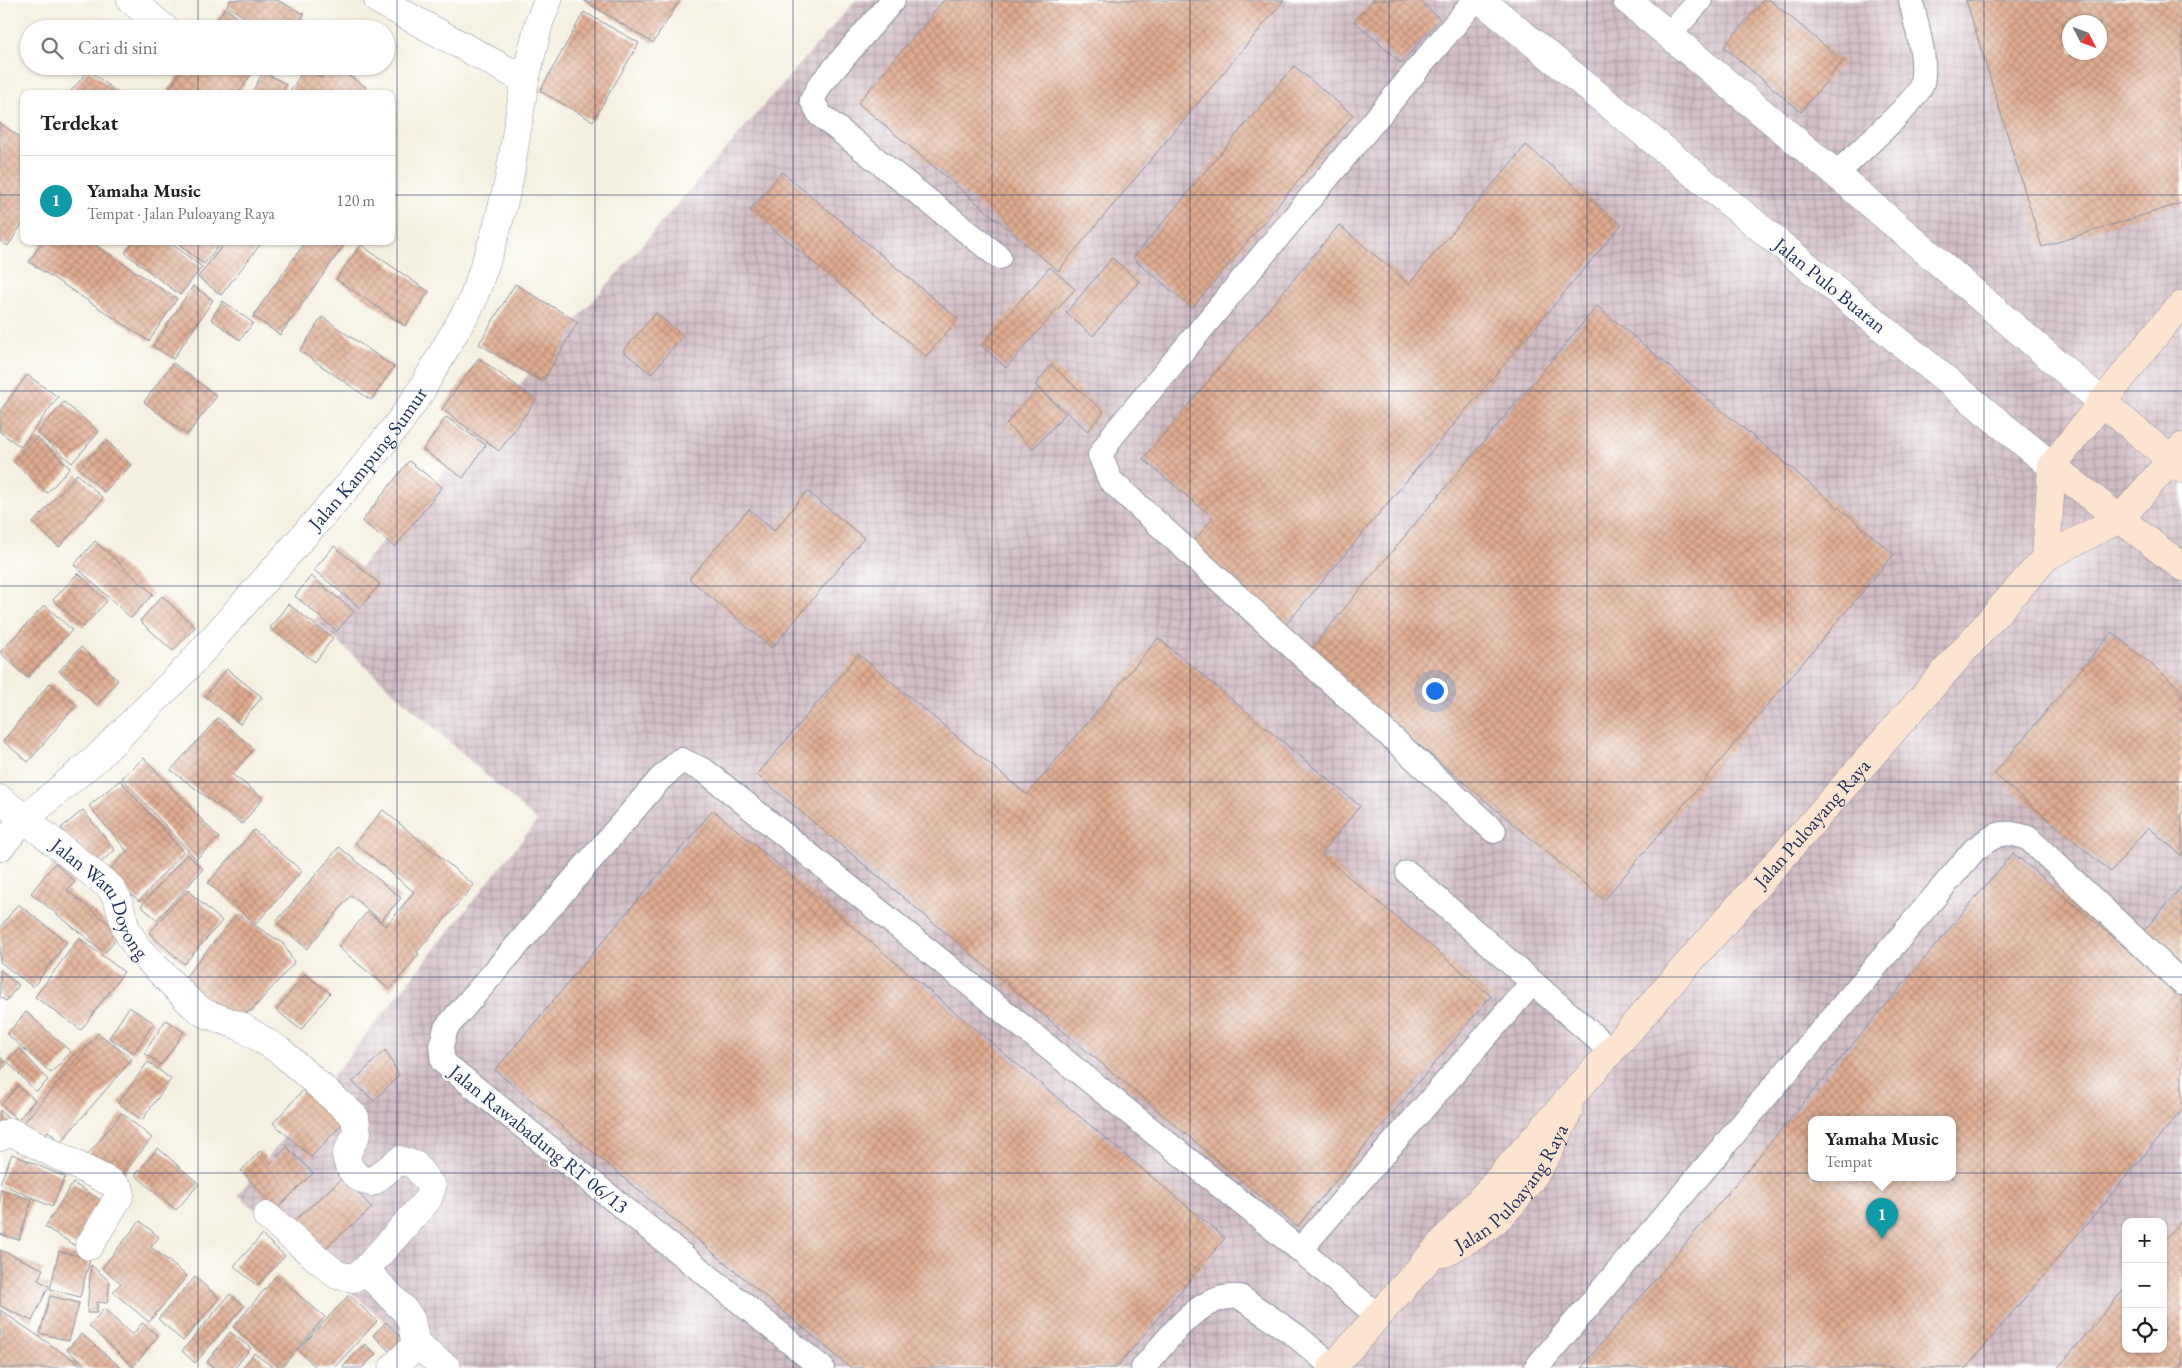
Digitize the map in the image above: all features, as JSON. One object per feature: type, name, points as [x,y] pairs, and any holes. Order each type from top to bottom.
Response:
[{"type":"street","points":[[132,0],[155,20]]},
{"type":"street","points":[[378,0],[525,80]]},
{"type":"street","name":"Jalan Kampung Sumur","points":[[0,847],[23,820],[97,758],[187,668],[354,479],[398,424],[472,302],[496,232],[509,180],[525,80],[539,24],[548,0]]},
{"type":"street","name":"Jalan Pulo Buaran","points":[[1481,0],[2052,466],[2182,567]]},
{"type":"street","points":[[1627,0],[1836,174],[2102,402],[2178,459]]},
{"type":"street","points":[[2046,557],[2052,466],[2182,305]]},
{"type":"street","name":"Jalan Puloayang Raya","points":[[1333,1368],[2046,557],[2121,518],[2178,459]]},
{"type":"street","name":"Jalan Waru Doyong","points":[[0,799],[23,820],[111,888],[118,900],[126,929],[138,949],[192,1004],[204,1013],[240,1026],[279,1050],[355,1118],[357,1133],[346,1155],[349,1167],[362,1181],[372,1182],[400,1160],[415,1165],[432,1188],[428,1199],[365,1270]]},
{"type":"street","points":[[0,1137],[11,1132],[112,1183],[120,1190],[120,1195],[89,1246]]},
{"type":"street","points":[[267,1216],[337,1275],[352,1278],[365,1270],[406,1312],[411,1320],[416,1345],[447,1368]]},
{"type":"street","points":[[393,1368],[416,1345]]},
{"type":"lane","points":[[893,0],[820,85],[812,100],[820,114],[999,257]]},
{"type":"lane","points":[[1475,0],[1119,428],[1100,455],[1110,480],[1494,831]]},
{"type":"lane","points":[[1669,35],[1700,0]]},
{"type":"lane","points":[[1836,174],[1909,104],[1922,85],[1924,65],[1911,0]]},
{"type":"lane","name":"Jalan Rawabadung RT 06/13","points":[[822,1368],[444,1062],[441,1046],[446,1028],[660,779],[681,760],[705,771],[1300,1250]]},
{"type":"lane","points":[[1536,1368],[1975,849],[1995,835],[2011,832],[2028,838],[2182,982]]},
{"type":"lane","points":[[1408,873],[1611,1051]]},
{"type":"lane","points":[[1378,1316],[1300,1250],[1532,982]]},
{"type":"lane","points":[[1143,1368],[1200,1306],[1229,1296],[1240,1297],[1295,1335],[1333,1368]]},
{"type":"shaded area","points":[[856,0],[2182,0],[2182,1368],[439,1368],[238,1195],[537,821],[314,620]]},
{"type":"building","points":[[230,0],[277,0],[304,14],[301,20],[249,20],[227,6]]},
{"type":"building","points":[[583,0],[680,0],[653,43]]},
{"type":"building","points":[[944,0],[1284,0],[1058,271],[858,103]]},
{"type":"building","points":[[1373,0],[1419,0],[1440,19],[1401,63],[1354,21]]},
{"type":"building","points":[[1763,0],[1770,0],[1843,61],[1801,112],[1724,47]]},
{"type":"building","points":[[1966,0],[2182,0],[2182,203],[2042,247]]},
{"type":"building","points":[[225,8],[242,20],[216,20]]},
{"type":"building","points":[[584,12],[639,43],[593,121],[540,91]]},
{"type":"building","points":[[1294,66],[1353,115],[1192,308],[1133,258]]},
{"type":"building","points":[[85,75],[95,75],[114,90],[72,90]]},
{"type":"building","points":[[178,75],[251,75],[241,90],[168,90]]},
{"type":"building","points":[[261,75],[269,75],[286,84],[283,90],[253,90]]},
{"type":"building","points":[[300,75],[317,75],[322,78],[324,75],[348,75],[366,87],[364,90],[291,90]]},
{"type":"building","points":[[0,123],[20,137],[20,227],[8,246],[0,241]]},
{"type":"building","points":[[1526,145],[1621,225],[1284,627],[1188,548],[1213,518],[1143,459],[1339,225],[1409,284]]},
{"type":"building","points":[[782,172],[958,319],[926,356],[750,210]]},
{"type":"building","points":[[40,245],[95,245],[177,299],[149,341],[29,262]]},
{"type":"building","points":[[132,245],[173,245],[202,267],[180,295],[125,253]]},
{"type":"building","points":[[180,245],[219,245],[204,264]]},
{"type":"building","points":[[223,245],[260,245],[221,295],[198,277]]},
{"type":"building","points":[[303,245],[344,245],[280,335],[253,316]]},
{"type":"building","points":[[361,245],[429,292],[405,326],[336,279]]},
{"type":"building","points":[[1112,258],[1139,281],[1093,336],[1066,313]]},
{"type":"building","points":[[1050,267],[1075,289],[1006,368],[981,345]]},
{"type":"building","points":[[515,284],[578,322],[542,382],[479,344]]},
{"type":"building","points":[[193,286],[213,300],[173,359],[153,346]]},
{"type":"building","points":[[223,301],[253,323],[240,340],[211,319]]},
{"type":"building","points":[[1597,306],[1894,554],[1604,900],[1308,652]]},
{"type":"building","points":[[656,313],[683,336],[651,374],[623,351]]},
{"type":"building","points":[[322,317],[394,367],[371,400],[300,351]]},
{"type":"building","points":[[479,358],[536,400],[499,451],[442,409]]},
{"type":"building","points":[[173,363],[217,396],[187,435],[144,402]]},
{"type":"building","points":[[1051,365],[1104,412],[1088,431],[1035,385]]},
{"type":"building","points":[[27,375],[58,397],[21,447],[0,432],[0,411]]},
{"type":"building","points":[[1038,388],[1065,414],[1033,449],[1006,424]]},
{"type":"building","points":[[64,402],[99,432],[72,463],[37,433]]},
{"type":"building","points":[[446,417],[486,445],[463,478],[423,450]]},
{"type":"building","points":[[37,437],[70,468],[47,493],[14,462]]},
{"type":"building","points":[[106,440],[131,465],[104,492],[79,468]]},
{"type":"building","points":[[409,461],[442,487],[395,547],[362,521]]},
{"type":"building","points":[[77,474],[103,498],[59,547],[33,523]]},
{"type":"building","points":[[807,491],[864,538],[772,648],[689,579],[749,509],[774,531]]},
{"type":"building","points":[[95,541],[153,594],[131,618],[74,565]]},
{"type":"building","points":[[334,546],[380,584],[360,608],[314,570]]},
{"type":"building","points":[[78,573],[107,601],[83,627],[53,600]]},
{"type":"building","points":[[311,576],[354,611],[337,631],[295,596]]},
{"type":"building","points":[[162,596],[195,627],[173,651],[140,621]]},
{"type":"building","points":[[288,604],[333,638],[315,662],[270,628]]},
{"type":"building","points":[[45,605],[72,630],[27,678],[0,652]]},
{"type":"building","points":[[2112,632],[2182,690],[2182,856],[2148,827],[2111,872],[1994,774]]},
{"type":"building","points":[[1158,638],[1360,806],[1321,854],[1491,996],[1297,1227],[757,775],[858,654],[1027,795]]},
{"type":"building","points":[[81,647],[118,680],[97,705],[59,671]]},
{"type":"building","points":[[227,669],[262,697],[240,724],[205,696]]},
{"type":"building","points":[[50,683],[76,705],[28,762],[3,741]]},
{"type":"building","points":[[218,718],[254,749],[232,774],[263,798],[242,824],[171,770]]},
{"type":"building","points":[[144,758],[219,838],[196,859],[122,778]]},
{"type":"building","points":[[120,780],[183,852],[139,901],[107,873],[127,851],[89,806]]},
{"type":"building","points":[[83,810],[115,850],[94,868],[61,828]]},
{"type":"building","points":[[383,810],[474,885],[417,952],[419,954],[390,990],[338,947],[367,912],[386,926],[414,892],[355,843]]},
{"type":"building","points":[[713,810],[1225,1238],[1116,1368],[851,1368],[495,1070]]},
{"type":"building","points":[[254,830],[302,871],[256,924],[208,883]]},
{"type":"building","points":[[339,847],[401,898],[381,921],[351,895],[307,949],[276,922]]},
{"type":"building","points":[[2013,853],[2182,995],[2182,1110],[1966,1368],[1581,1368]]},
{"type":"building","points":[[187,854],[203,869],[157,920],[141,906]]},
{"type":"building","points":[[55,863],[75,882],[67,890],[120,933],[105,953],[31,893]]},
{"type":"building","points":[[2182,886],[2182,969],[2141,934]]},
{"type":"building","points":[[187,890],[222,921],[184,964],[149,933]]},
{"type":"building","points":[[18,904],[67,942],[33,987],[0,962],[0,928]]},
{"type":"building","points":[[237,914],[284,944],[294,963],[252,1010],[242,1015],[226,1016],[181,982]]},
{"type":"building","points":[[79,938],[124,972],[81,1030],[35,997]]},
{"type":"building","points":[[0,970],[19,985],[6,1001],[0,997]]},
{"type":"building","points":[[305,974],[330,993],[301,1030],[276,1010]]},
{"type":"building","points":[[129,1007],[154,1023],[134,1053],[109,1038]]},
{"type":"building","points":[[26,1012],[71,1052],[51,1073],[7,1034]]},
{"type":"building","points":[[166,1020],[184,1032],[161,1065],[144,1053]]},
{"type":"building","points":[[98,1033],[132,1059],[61,1142],[48,1131],[38,1143],[19,1129]]},
{"type":"building","points":[[20,1049],[48,1080],[36,1092],[7,1061]]},
{"type":"building","points":[[385,1050],[399,1075],[374,1101],[353,1082]]},
{"type":"building","points":[[0,1057],[7,1064],[0,1071]]},
{"type":"building","points":[[148,1062],[171,1079],[142,1120],[118,1103]]},
{"type":"building","points":[[308,1085],[346,1120],[311,1157],[273,1123]]},
{"type":"building","points":[[18,1086],[35,1100],[18,1120],[1,1105]]},
{"type":"building","points":[[0,1110],[12,1123],[0,1134]]},
{"type":"building","points":[[122,1113],[152,1138],[116,1183],[85,1158]]},
{"type":"building","points":[[287,1147],[313,1173],[277,1209],[241,1171],[260,1151],[271,1163]]},
{"type":"building","points":[[158,1148],[199,1184],[176,1210],[135,1175]]},
{"type":"building","points":[[12,1154],[65,1177],[52,1207],[0,1183]]},
{"type":"building","points":[[344,1177],[372,1208],[321,1252],[294,1221]]},
{"type":"building","points":[[73,1183],[111,1207],[84,1251],[45,1227]]},
{"type":"building","points":[[0,1189],[32,1200],[19,1240],[0,1234]]},
{"type":"building","points":[[2182,1220],[2182,1368],[2058,1368],[2122,1292],[2122,1353],[2167,1353],[2167,1237]]},
{"type":"building","points":[[140,1221],[159,1237],[151,1247],[187,1276],[149,1322],[113,1292],[121,1283],[102,1268]]},
{"type":"building","points":[[262,1235],[285,1256],[257,1286],[234,1266]]},
{"type":"building","points":[[0,1250],[43,1269],[38,1280],[49,1286],[32,1321],[0,1306]]},
{"type":"building","points":[[59,1251],[90,1259],[80,1297],[50,1289]]},
{"type":"building","points":[[91,1265],[110,1282],[107,1303],[97,1302],[97,1313],[87,1313]]},
{"type":"building","points":[[276,1276],[325,1317],[281,1368],[233,1327]]},
{"type":"building","points":[[195,1277],[219,1298],[183,1341],[158,1319]]},
{"type":"building","points":[[230,1294],[244,1306],[195,1363],[182,1351]]},
{"type":"building","points":[[349,1295],[377,1321],[334,1368],[317,1368],[298,1350]]},
{"type":"building","points":[[50,1296],[79,1303],[69,1341],[40,1333]]},
{"type":"building","points":[[104,1309],[132,1335],[142,1323],[158,1336],[133,1367],[89,1326]]},
{"type":"building","points":[[0,1310],[85,1368],[0,1368]]},
{"type":"building","points":[[386,1322],[403,1340],[390,1352],[373,1335]]},
{"type":"building","points":[[230,1332],[251,1348],[235,1368],[214,1368],[207,1362]]},
{"type":"building","points":[[81,1334],[122,1368],[88,1368],[67,1350]]},
{"type":"building","points":[[365,1344],[376,1354],[362,1368],[342,1368]]},
{"type":"building","points":[[254,1353],[274,1368],[243,1368]]},
{"type":"place","name":"Yamaha Music","points":[[1882,1239]]}]
